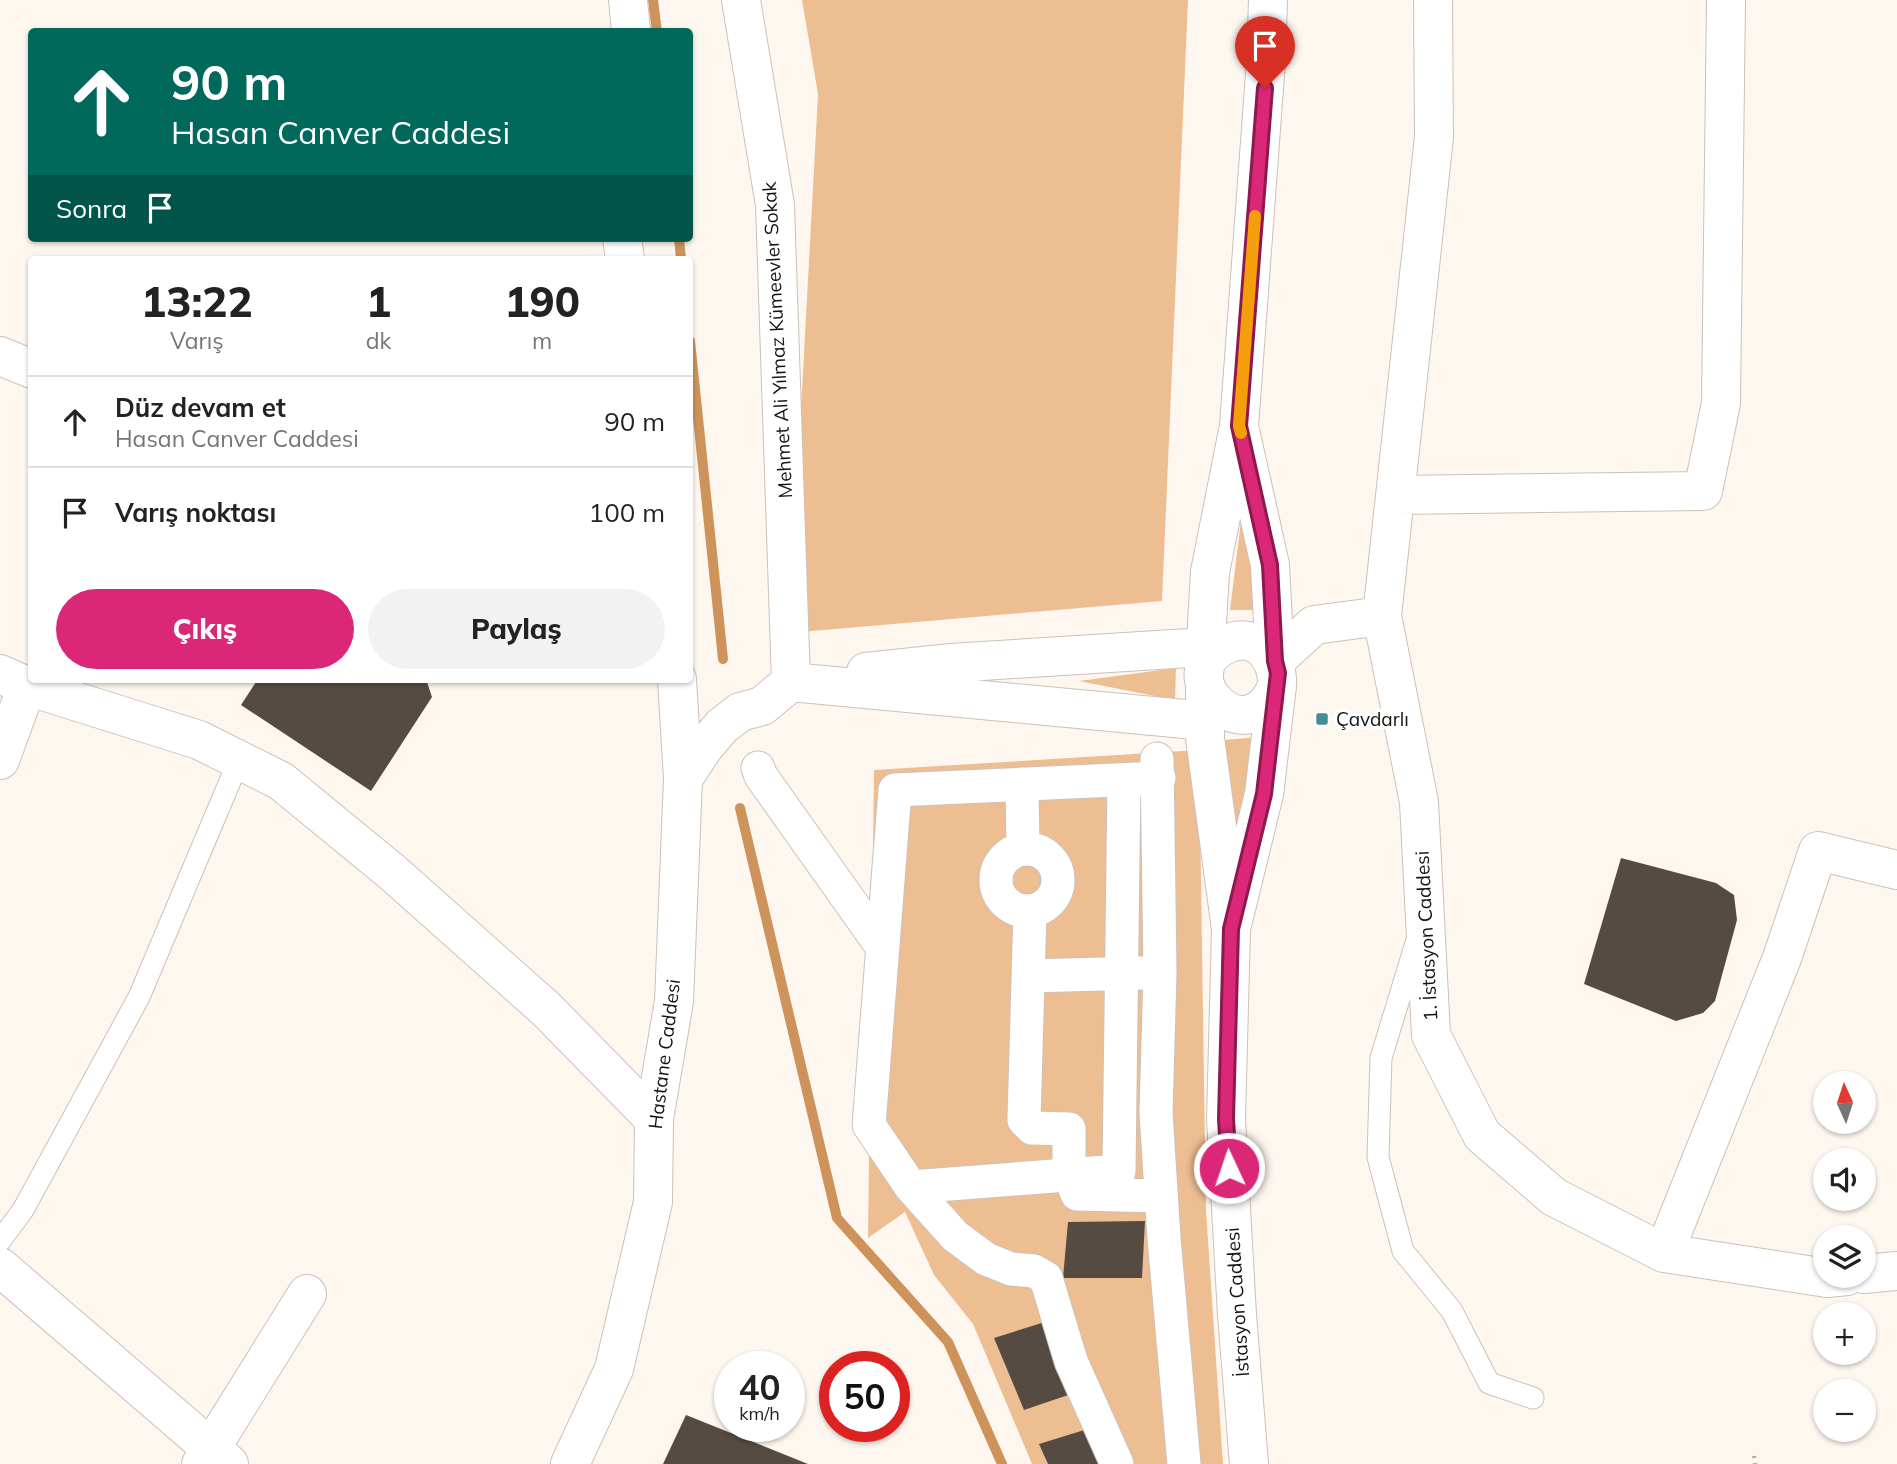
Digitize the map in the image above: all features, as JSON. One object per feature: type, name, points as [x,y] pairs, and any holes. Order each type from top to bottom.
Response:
[{"type":"street","points":[[628,0],[631,28]]},
{"type":"street","name":"Mehmet Ali Yılmaz Kümeevler Sokak","points":[[741,0],[775,205],[791,682]]},
{"type":"street","points":[[1239,426],[1266,61],[1268,0]]},
{"type":"street","name":"1. İstasyon Caddesi","points":[[1433,0],[1434,137],[1382,616],[1419,802],[1431,1035],[1482,1135],[1554,1198],[1664,1253],[1813,1276]]},
{"type":"street","points":[[1395,495],[1703,491],[1721,403],[1726,0]]},
{"type":"street","points":[[0,356],[28,367]]},
{"type":"street","name":"İstasyon Caddesi","points":[[1231,929],[1264,794],[1276,674],[1270,565],[1239,426]]},
{"type":"street","name":"İstasyon Caddesi","points":[[1239,426],[1210,572],[1205,738],[1231,929],[1226,1119],[1249,1464]]},
{"type":"street","points":[[1276,674],[1256,643],[1243,640],[1232,642],[1213,654],[1205,682],[1217,706],[1239,715],[1252,713],[1264,707],[1272,698],[1276,674],[1300,635],[1314,625],[1382,616]]},
{"type":"street","points":[[683,779],[722,726],[740,712],[762,706],[791,682],[951,663],[1205,682]]},
{"type":"street","points":[[0,760],[13,680],[199,740],[281,781],[392,872],[546,1009],[654,1119]]},
{"type":"street","points":[[791,682],[1205,682]]},
{"type":"street","points":[[677,683],[683,779]]},
{"type":"street","points":[[758,768],[883,948]]},
{"type":"street","points":[[1117,1464],[1071,1361],[1046,1279],[1034,1271],[1011,1269],[986,1259],[955,1236],[911,1187],[869,1125],[895,790],[1124,780],[1158,769],[1160,972],[1156,1113],[1184,1464]]},
{"type":"street","name":"Hastane Caddesi","points":[[570,1464],[614,1368],[653,1202],[654,1119],[674,1002],[683,779]]},
{"type":"street","points":[[911,1187],[1119,1171],[1124,780]]},
{"type":"street","points":[[1022,784],[1023,849],[1034,849],[1052,860],[1059,880],[1052,900],[1044,907],[1030,911],[1024,1120],[1032,1128],[1069,1129],[1069,1174],[1077,1194],[1161,1196]]},
{"type":"street","points":[[1664,1253],[1782,958],[1818,851],[1897,870]]},
{"type":"street","points":[[1029,976],[1160,972]]},
{"type":"street","points":[[0,1267],[214,1459],[307,1294]]},
{"type":"street","points":[[1876,1273],[1897,1271]]},
{"type":"lane","points":[[0,1241],[23,1210],[139,997],[239,760]]},
{"type":"lane","points":[[1425,910],[1381,1058],[1377,1157],[1403,1251],[1452,1311],[1489,1382],[1533,1398]]},
{"type":"lane","points":[[0,1284],[0,1296]]},
{"type":"path","points":[[1754,1456],[1755,1464]]},
{"type":"shaded area","points":[[802,0],[1188,0],[1162,601],[789,633],[818,94]]},
{"type":"shaded area","points":[[1242,513],[1260,610],[1230,610]]},
{"type":"shaded area","points":[[1176,668],[1175,700],[1079,681]]},
{"type":"shaded area","points":[[1258,737],[1239,859],[1228,786],[1225,740]]},
{"type":"shaded area","points":[[1199,750],[1206,1210],[1223,1464],[1032,1464],[973,1324],[934,1275],[905,1212],[868,1238],[874,770]]},
{"type":"building","points":[[255,683],[427,683],[432,697],[371,791],[241,705]]},
{"type":"building","points":[[1621,858],[1716,883],[1734,895],[1737,920],[1715,1001],[1703,1013],[1676,1021],[1584,984]]},
{"type":"building","points":[[1145,1221],[1142,1278],[1063,1278],[1068,1222]]},
{"type":"building","points":[[1048,1321],[1077,1392],[1024,1410],[994,1338]]},
{"type":"building","points":[[686,1415],[714,1426],[714,1442],[753,1442],[808,1464],[663,1464]]},
{"type":"building","points":[[1094,1427],[1109,1464],[1048,1464],[1039,1444]]},
{"type":"waterway","points":[[653,0],[656,28]]},
{"type":"waterway","points":[[679,242],[681,256]]},
{"type":"waterway","points":[[693,370],[723,659]]},
{"type":"waterway","points":[[740,808],[837,1218],[948,1342],[1002,1464]]},
{"type":"slow traffic","points":[[1241,433],[1239,426],[1255,216]]},
{"type":"place","name":"Çavdarlı","points":[[1322,719]]},
{"type":"route","points":[[1229,1168],[1226,1119],[1231,929],[1264,794],[1278,673],[1275,661],[1270,565],[1239,426],[1265,88]]}]
